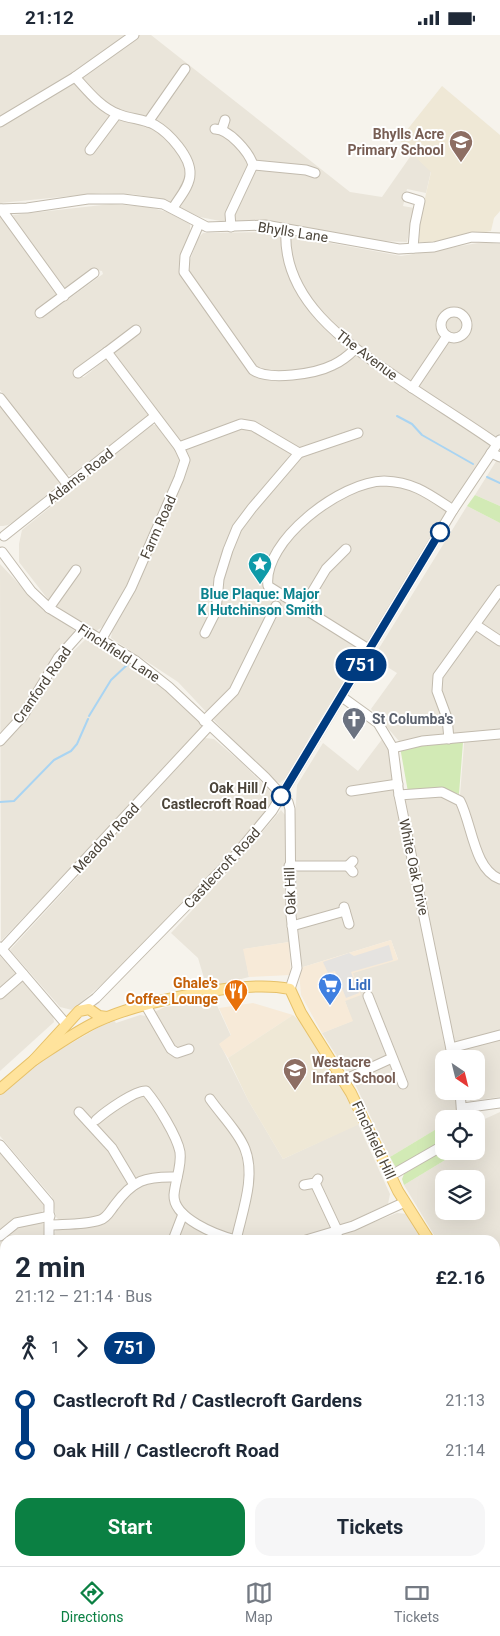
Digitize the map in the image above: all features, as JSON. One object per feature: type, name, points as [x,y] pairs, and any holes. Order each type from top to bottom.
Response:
[{"type":"main road","points":[[34,1060],[69,1017],[85,1009],[94,1016],[108,1017],[145,1004],[256,985],[290,989]]},
{"type":"main road","name":"Finchfield Hill","points":[[290,989],[301,1013],[344,1080],[390,1176],[426,1235]]},
{"type":"main road","points":[[0,1089],[34,1060],[78,1033],[94,1016]]},
{"type":"main road","points":[[69,1017],[68,1030],[78,1033]]},
{"type":"street","points":[[0,122],[121,49],[134,35]]},
{"type":"street","points":[[148,122],[185,69]]},
{"type":"street","points":[[75,77],[92,97],[117,114],[148,122],[163,131],[178,147],[190,166],[189,181],[173,208]]},
{"type":"street","points":[[90,145],[117,114]]},
{"type":"street","points":[[225,120],[218,129],[246,153],[253,165]]},
{"type":"street","points":[[253,165],[310,174]]},
{"type":"street","points":[[231,227],[230,213],[253,165]]},
{"type":"street","points":[[407,197],[420,201],[415,224],[414,248]]},
{"type":"street","name":"Bhylls Lane","points":[[0,209],[27,208],[106,199],[156,202],[173,208],[199,224],[215,228],[265,225],[379,246],[434,247],[472,237],[500,238]]},
{"type":"street","points":[[0,209],[64,296]]},
{"type":"street","points":[[199,224],[186,256],[184,272],[248,364],[257,373],[268,376],[318,371],[342,360],[355,349]]},
{"type":"street","name":"The Avenue","points":[[286,229],[287,255],[302,293],[324,322],[355,349],[412,388],[499,442]]},
{"type":"street","points":[[40,313],[94,273]]},
{"type":"street","points":[[78,373],[136,329]]},
{"type":"street","points":[[412,388],[447,335]]},
{"type":"street","points":[[107,352],[179,447],[241,424],[253,426],[299,453]]},
{"type":"street","points":[[0,398],[68,485]]},
{"type":"street","name":"Adams Road","points":[[2,535],[156,416]]},
{"type":"street","points":[[205,633],[215,615],[221,569],[237,528],[299,453],[358,433]]},
{"type":"street","name":"Castlecroft Road","points":[[69,1017],[96,998],[233,858],[261,825],[342,697],[453,509],[499,442]]},
{"type":"street","name":"Farm Road","points":[[101,640],[132,588],[179,478],[185,460],[179,447]]},
{"type":"street","points":[[490,453],[500,457]]},
{"type":"street","points":[[370,650],[268,586],[268,570],[291,532],[309,514],[331,500],[354,489],[381,481],[416,485],[453,509]]},
{"type":"street","points":[[1,552],[7,544],[2,535]]},
{"type":"street","points":[[302,609],[326,569],[346,549]]},
{"type":"street","name":"Finchfield Lane","points":[[1,552],[31,591],[50,608],[136,661],[164,682],[265,777],[281,796]]},
{"type":"street","points":[[50,608],[76,570]]},
{"type":"street","points":[[450,739],[447,717],[437,691],[437,681],[441,671],[500,590]]},
{"type":"street","name":"Meadow Road","points":[[1,948],[207,724],[234,691],[276,606]]},
{"type":"street","points":[[476,625],[500,641]]},
{"type":"street","name":"Cranford Road","points":[[0,741],[23,715],[58,658],[83,630]]},
{"type":"street","name":"White Oak Drive","points":[[342,697],[378,723],[387,734],[393,748],[399,795],[451,1048]]},
{"type":"street","points":[[393,748],[450,739],[500,734]]},
{"type":"street","points":[[351,791],[398,784]]},
{"type":"street","points":[[399,795],[442,792],[460,801],[482,866],[493,877],[500,879]]},
{"type":"street","name":"Oak Hill","points":[[281,796],[288,802],[290,809],[289,865],[292,926],[297,968],[290,989]]},
{"type":"street","points":[[289,865],[351,867]]},
{"type":"street","points":[[292,926],[344,908],[349,924]]},
{"type":"street","points":[[1,948],[23,973],[69,1017]]},
{"type":"street","points":[[0,994],[23,973]]},
{"type":"street","points":[[368,996],[403,1084]]},
{"type":"street","points":[[94,1016],[96,998]]},
{"type":"street","points":[[145,1004],[171,1049],[177,1053],[189,1049]]},
{"type":"street","points":[[451,1048],[500,1035]]},
{"type":"street","points":[[344,1080],[392,1058]]},
{"type":"street","points":[[96,1120],[119,1104],[142,1091],[146,1091],[178,1145],[180,1158],[174,1201],[183,1214],[210,1231],[222,1235]]},
{"type":"street","points":[[462,1100],[463,1108],[500,1103]]},
{"type":"street","points":[[211,1105],[241,1142],[248,1160],[248,1182],[237,1235]]},
{"type":"street","points":[[79,1112],[112,1148],[134,1185]]},
{"type":"street","points":[[0,1145],[44,1193],[50,1206],[49,1235]]},
{"type":"street","points":[[390,1176],[435,1150]]},
{"type":"street","points":[[1,1235],[16,1223],[100,1220],[109,1213],[126,1190],[134,1185],[151,1177],[177,1177]]},
{"type":"street","points":[[304,1185],[317,1181],[338,1232]]},
{"type":"street","points":[[326,1235],[338,1232],[405,1201]]},
{"type":"street","points":[[174,1235],[183,1214]]},
{"type":"shaded area","points":[[0,35],[151,35],[350,192],[382,197],[412,154],[431,171],[426,193],[407,189],[403,206],[414,208],[407,242],[377,241],[277,222],[220,221],[200,217],[162,199],[132,194],[102,193],[0,203]]},
{"type":"shaded area","name":"Bhylls Acre Primary School","points":[[442,86],[500,135],[500,211],[494,218],[491,231],[439,242],[418,242],[416,237],[431,172],[412,154],[413,150],[399,140]]},
{"type":"shaded area","points":[[111,204],[149,207],[167,212],[190,224],[190,234],[180,261],[189,263],[198,238],[203,233],[271,232],[401,256],[484,242],[500,244],[500,436],[479,464],[311,734],[292,772],[280,783],[274,781],[244,752],[178,682],[111,638],[112,631],[136,586],[107,624],[96,631],[50,602],[19,562],[19,544],[22,530],[152,425],[158,425],[177,438],[114,353],[135,336],[139,335],[138,328],[77,377],[84,377],[106,359],[110,360],[149,415],[71,475],[66,475],[0,390],[0,216],[59,294],[37,316],[41,319],[103,274],[102,271],[96,270],[71,289],[64,287],[13,215]]},
{"type":"shaded area","points":[[0,406],[60,483],[22,516],[3,526],[0,526]]},
{"type":"shaded area","points":[[500,455],[500,506],[475,495]]},
{"type":"shaded area","points":[[467,506],[500,523],[500,1097],[485,1099],[485,1050],[435,1050],[435,1100],[457,1100],[458,1110],[435,1110],[435,1130],[390,1157],[356,1086],[322,1033],[352,1021],[345,1001],[352,973],[398,959],[391,940],[303,967],[301,965],[296,904],[295,817],[297,785],[323,743],[358,771],[383,738],[389,748],[397,800],[445,797],[454,802],[459,809],[477,863],[484,862],[470,812],[460,795],[465,732],[399,741],[371,709],[397,673],[373,658]]},
{"type":"shaded area","points":[[0,564],[33,599],[75,631],[54,658],[33,691],[42,696],[61,663],[88,637],[165,686],[202,725],[202,729],[1,941]]},
{"type":"shaded area","points":[[205,738],[214,739],[243,764],[268,789],[274,799],[262,819],[224,863],[107,980],[72,1010],[60,1007],[10,950]]},
{"type":"shaded area","points":[[281,810],[286,816],[289,942],[244,949],[249,977],[207,988],[198,958],[171,933],[226,874]]},
{"type":"shaded area","points":[[391,940],[398,960],[353,973],[361,995],[345,1001],[353,1021],[322,1033],[301,995],[299,971],[303,967]]},
{"type":"shaded area","points":[[289,942],[291,975],[249,977],[243,949]]},
{"type":"shaded area","points":[[389,945],[393,960],[351,972],[359,993],[346,998],[335,971],[328,973],[323,962],[349,953],[354,956]]},
{"type":"shaded area","points":[[0,956],[53,1016],[54,1022],[0,1071]]},
{"type":"shaded area","points":[[215,1001],[231,1036],[220,1044],[248,1100],[283,1159],[358,1124],[390,1194],[388,1204],[358,1218],[362,1227],[397,1213],[408,1214],[422,1235],[54,1235],[56,1229],[85,1227],[85,1218],[60,1221],[56,1217],[52,1197],[0,1136],[0,1094],[32,1066],[113,1019],[116,1023],[140,1015],[146,1016],[165,1007]]},
{"type":"shaded area","points":[[253,1003],[293,1015],[228,1058],[219,1044],[231,1035],[219,1008]]},
{"type":"shaded area","name":"Westacre Infant School","points":[[293,1015],[303,1024],[342,1082],[362,1123],[283,1159],[248,1100],[228,1058]]},
{"type":"shaded area","points":[[500,1112],[500,1235],[434,1235],[404,1185],[445,1160],[485,1160],[485,1119]]},
{"type":"shaded area","points":[[0,1150],[43,1200],[45,1207],[41,1213],[14,1220],[0,1232]]},
{"type":"shaded area","points":[[42,1223],[47,1227],[46,1235],[8,1235],[17,1227]]},
{"type":"green space","points":[[475,495],[500,506],[500,523],[467,506]]},
{"type":"green space","points":[[463,742],[459,794],[445,790],[408,792],[400,747]]},
{"type":"green space","points":[[435,1130],[435,1146],[400,1167],[395,1166],[390,1157]]},
{"type":"green space","points":[[435,1155],[435,1160],[445,1160],[404,1185],[402,1179],[404,1174]]},
{"type":"waterway","points":[[397,416],[412,424],[422,435],[473,464]]},
{"type":"waterway","points":[[487,477],[500,483]]},
{"type":"waterway","points":[[89,716],[111,680],[128,664]]},
{"type":"waterway","points":[[0,802],[14,801],[54,760],[71,751],[77,744],[88,719]]},
{"type":"waterway","points":[[0,1536],[0,1541]]},
{"type":"bus line","name":"751","points":[[281,796],[440,532]]},
{"type":"place","name":"Bhylls Acre Primary School","points":[[461,163]]},
{"type":"place","name":"Blue Plaque: Major K Hutchinson Smith","points":[[260,585]]},
{"type":"place","name":"St Columba's","points":[[354,740]]},
{"type":"place","name":"Oak Hill / Castlecroft Road","points":[[281,796]]},
{"type":"place","name":"Lidl","points":[[330,1006]]},
{"type":"place","name":"Ghale's Coffee Lounge","points":[[236,1012]]},
{"type":"place","name":"Westacre Infant School","points":[[295,1091]]}]
